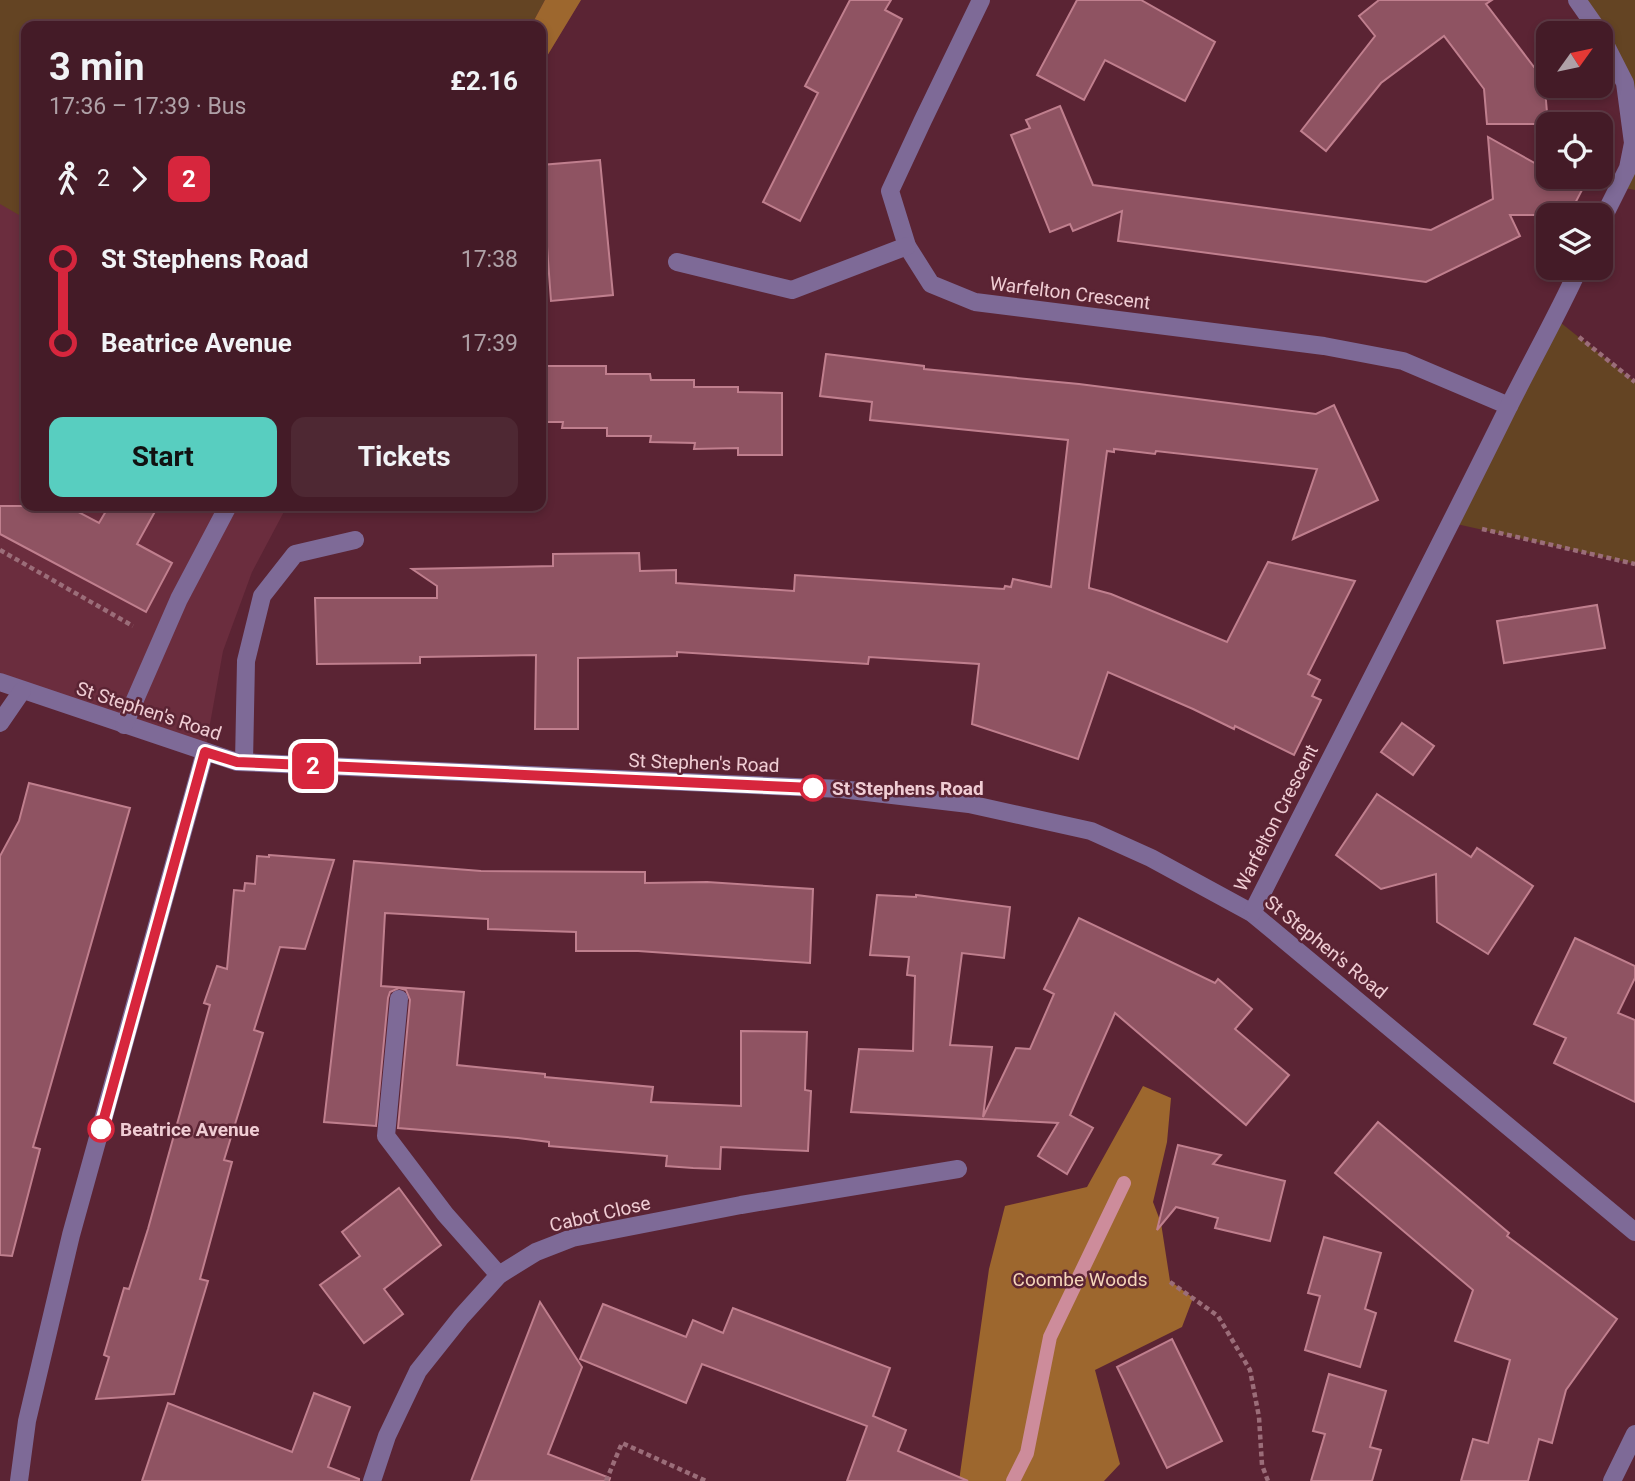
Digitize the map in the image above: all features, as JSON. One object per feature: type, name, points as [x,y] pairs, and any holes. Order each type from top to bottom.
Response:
[{"type":"street","name":"Warfelton Crescent","points":[[981,0],[890,191],[907,246],[931,284],[975,302],[1324,346],[1403,361],[1509,406]]},
{"type":"street","points":[[1577,0],[1591,21]]},
{"type":"street","points":[[1611,203],[1628,169],[1633,143],[1625,83],[1614,61]]},
{"type":"street","points":[[677,262],[792,290],[907,246]]},
{"type":"street","name":"Warfelton Crescent","points":[[1251,912],[1452,523],[1574,280]]},
{"type":"street","points":[[124,725],[179,599],[225,511]]},
{"type":"street","points":[[244,762],[246,661],[262,596],[295,554],[355,540]]},
{"type":"street","name":"St Stephen's Road","points":[[0,682],[205,752],[244,762],[841,789],[969,804],[1091,831],[1151,858],[1251,912],[1635,1232]]},
{"type":"street","points":[[0,723],[22,691]]},
{"type":"street","points":[[19,1481],[27,1421],[71,1235],[205,752]]},
{"type":"street","points":[[399,999],[386,1136],[445,1214],[499,1275]]},
{"type":"street","name":"Cabot Close","points":[[372,1481],[387,1436],[418,1371],[499,1275],[536,1252],[572,1238],[741,1205],[958,1169]]},
{"type":"street","points":[[1612,1481],[1635,1434]]},
{"type":"path","points":[[1556,319],[1635,382]]},
{"type":"path","points":[[1452,523],[1635,564]]},
{"type":"path","points":[[0,550],[161,642]]},
{"type":"path","points":[[1170,1282],[1218,1316],[1250,1370],[1259,1417],[1262,1465],[1268,1481]]},
{"type":"path","points":[[606,1481],[622,1443],[706,1481]]},
{"type":"shaded area","points":[[0,0],[581,0],[546,58],[546,21],[21,21],[21,511],[284,511],[252,572],[223,651],[205,752],[0,682]]},
{"type":"shaded area","points":[[0,0],[545,0],[534,21],[21,21],[21,216],[0,204]]},
{"type":"shaded area","points":[[1577,0],[1635,0],[1635,190],[1619,187],[1628,168],[1625,83],[1614,64],[1614,21],[1589,21]]},
{"type":"shaded area","points":[[1556,319],[1635,382],[1635,564],[1452,523]]},
{"type":"green space","points":[[545,0],[581,0],[546,58],[546,21],[534,21]]},
{"type":"green space","name":"Coombe Woods","points":[[1143,1086],[1171,1098],[1167,1142],[1153,1202],[1161,1223],[1170,1281],[1193,1298],[1182,1327],[1095,1370],[1120,1464],[1104,1481],[959,1481],[989,1269],[1005,1206],[1087,1187]]},
{"type":"building","points":[[850,0],[891,0],[885,10],[902,19],[800,221],[763,202],[818,93],[805,86]]},
{"type":"building","points":[[1077,0],[1141,0],[1215,42],[1185,101],[1105,60],[1084,100],[1037,75]]},
{"type":"building","points":[[1379,0],[1492,0],[1486,4],[1536,67],[1536,98],[1546,98],[1547,112],[1536,112],[1536,124],[1487,124],[1484,89],[1444,36],[1381,83],[1326,151],[1301,131],[1375,36],[1359,16]]},
{"type":"building","points":[[1060,106],[1093,185],[1431,230],[1493,199],[1488,137],[1536,164],[1536,189],[1582,190],[1575,203],[1536,203],[1536,215],[1510,215],[1520,236],[1426,282],[1118,241],[1122,211],[1073,231],[1070,224],[1050,232],[1011,135],[1030,128],[1026,120]]},
{"type":"building","points":[[600,160],[613,295],[551,301],[546,233],[546,165]]},
{"type":"building","points":[[826,354],[924,366],[924,369],[1079,384],[1316,414],[1334,405],[1378,500],[1293,539],[1317,469],[1156,451],[1155,454],[1114,449],[1114,452],[1107,451],[1089,585],[1089,588],[1111,594],[1227,642],[1268,562],[1355,581],[1308,674],[1320,680],[1312,696],[1321,700],[1294,755],[1235,726],[1234,729],[1108,672],[1078,759],[972,724],[979,664],[869,657],[868,664],[677,652],[677,656],[578,658],[578,729],[535,729],[536,655],[420,657],[420,663],[317,664],[315,598],[437,598],[437,586],[412,569],[553,566],[553,554],[639,553],[640,571],[676,570],[676,583],[794,591],[795,575],[1004,589],[1005,586],[1011,587],[1013,579],[1051,587],[1068,440],[870,420],[872,402],[820,396]]},
{"type":"building","points":[[546,366],[606,366],[606,374],[650,374],[651,380],[694,380],[694,387],[738,387],[738,392],[782,393],[782,455],[738,455],[738,448],[694,449],[695,443],[650,442],[651,436],[607,436],[607,428],[562,428],[563,422],[546,422]]},
{"type":"building","points":[[0,506],[21,506],[21,511],[76,511],[99,523],[106,511],[155,511],[137,544],[172,563],[146,612],[0,534]]},
{"type":"building","points":[[1597,605],[1605,648],[1504,663],[1497,621]]},
{"type":"building","points":[[1402,723],[1434,746],[1413,775],[1381,752]]},
{"type":"building","points":[[29,783],[130,808],[33,1147],[40,1149],[12,1256],[0,1255],[0,856],[19,821]]},
{"type":"building","points":[[1377,794],[1471,857],[1477,848],[1533,886],[1488,954],[1437,922],[1436,874],[1381,889],[1336,855]]},
{"type":"building","points":[[257,856],[334,860],[305,949],[280,947],[254,1030],[263,1033],[224,1160],[232,1162],[200,1279],[208,1281],[174,1394],[96,1399],[109,1357],[104,1355],[124,1288],[129,1289],[148,1229],[210,1005],[204,1003],[217,966],[227,969],[234,890],[244,891],[245,883],[255,884]]},
{"type":"building","points":[[354,861],[481,871],[645,872],[645,883],[707,882],[813,889],[810,963],[638,951],[576,951],[576,932],[488,929],[488,919],[385,913],[381,986],[464,992],[457,1065],[545,1074],[545,1077],[653,1087],[651,1102],[741,1106],[741,1031],[807,1032],[805,1090],[811,1091],[808,1151],[721,1147],[720,1169],[693,1168],[666,1166],[667,1156],[549,1146],[549,1142],[518,1138],[398,1128],[410,1000],[406,990],[399,988],[390,992],[388,998],[376,1126],[324,1122]]},
{"type":"building","points":[[877,895],[916,895],[1010,907],[1004,958],[962,953],[950,1045],[992,1047],[983,1117],[1016,1048],[1030,1049],[1054,994],[1044,989],[1079,918],[1215,983],[1218,979],[1252,1009],[1235,1029],[1289,1075],[1246,1125],[1115,1013],[1070,1115],[1093,1128],[1067,1174],[1038,1156],[1058,1123],[851,1112],[859,1049],[913,1051],[915,976],[907,975],[909,957],[870,955]]},
{"type":"building","points":[[1575,938],[1635,966],[1635,978],[1618,1013],[1635,1020],[1635,1102],[1554,1063],[1566,1038],[1534,1024]]},
{"type":"building","points":[[1378,1122],[1509,1233],[1507,1236],[1617,1319],[1566,1390],[1552,1443],[1539,1439],[1528,1481],[1461,1481],[1473,1439],[1488,1443],[1510,1360],[1455,1341],[1473,1290],[1335,1173]]},
{"type":"building","points":[[1178,1145],[1221,1155],[1213,1164],[1285,1181],[1270,1241],[1215,1228],[1218,1218],[1176,1207],[1157,1230]]},
{"type":"building","points":[[399,1188],[441,1245],[384,1289],[403,1314],[364,1343],[320,1285],[360,1256],[342,1232]]},
{"type":"building","points":[[1324,1237],[1381,1253],[1365,1309],[1376,1313],[1360,1367],[1305,1350],[1320,1296],[1308,1293]]},
{"type":"building","points":[[540,1302],[582,1367],[548,1454],[610,1478],[609,1481],[471,1481]]},
{"type":"building","points":[[603,1304],[686,1337],[693,1320],[723,1333],[733,1308],[890,1368],[873,1416],[906,1430],[898,1451],[968,1481],[847,1481],[867,1426],[702,1364],[686,1403],[580,1359]]},
{"type":"building","points":[[1172,1339],[1222,1441],[1167,1468],[1117,1367]]},
{"type":"building","points":[[1329,1374],[1386,1391],[1370,1447],[1381,1450],[1372,1481],[1311,1481],[1325,1434],[1313,1431]]},
{"type":"building","points":[[314,1393],[350,1407],[328,1467],[359,1481],[142,1481],[168,1403],[292,1452]]},
{"type":"waterway","points":[[1013,1481],[1027,1453],[1050,1337],[1124,1183]]},
{"type":"bus line","name":"2","points":[[101,1129],[205,752],[237,762],[813,788]]},
{"type":"place","name":"St Stephens Road","points":[[813,788]]},
{"type":"place","name":"Beatrice Avenue","points":[[101,1129]]}]
